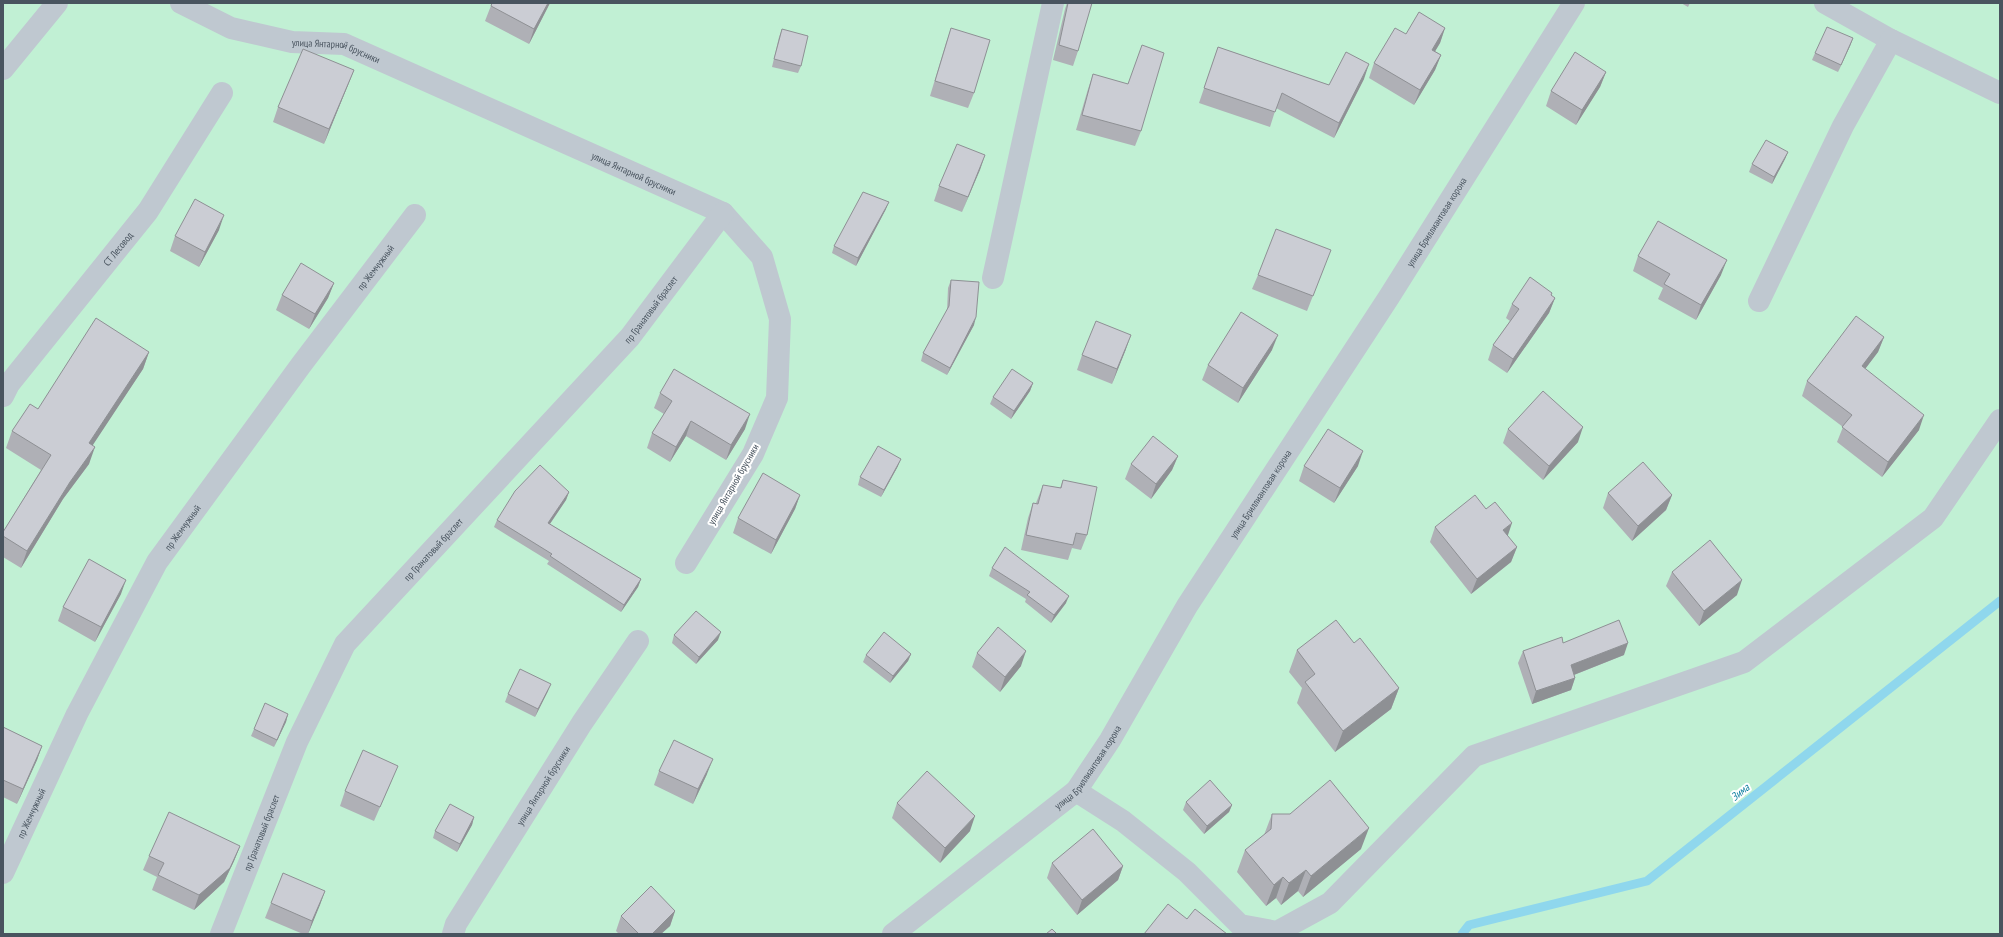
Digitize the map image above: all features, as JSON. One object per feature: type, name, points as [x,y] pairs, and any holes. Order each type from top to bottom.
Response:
[{"type":"street","points":[[3,69],[57,3]]},
{"type":"street","name":"улица Янтарной брусники","points":[[182,3],[231,28],[292,42],[344,44],[723,213],[762,257],[774,298],[780,319],[776,398],[753,454],[686,563]]},
{"type":"street","points":[[993,278],[1053,3]]},
{"type":"street","name":"улица Бриллиантовая корона","points":[[893,934],[1076,790],[1110,740],[1187,606],[1389,297],[1574,3]]},
{"type":"street","points":[[1825,3],[1891,40],[2000,93]]},
{"type":"street","points":[[1760,301],[1843,126],[1891,40]]},
{"type":"street","name":"СТ Лесовод","points":[[3,396],[9,384],[148,211],[222,94]]},
{"type":"street","name":"пр Гранатовый браслет","points":[[221,934],[296,742],[346,644],[630,337],[723,213]]},
{"type":"street","name":"пр Жемчужный","points":[[3,873],[77,714],[157,562],[301,365],[415,215]]},
{"type":"street","points":[[1076,790],[1124,821],[1187,872],[1240,925],[1277,932],[1330,903],[1474,756],[1744,662],[1933,518],[2000,420]]},
{"type":"street","name":"улица Янтарной брусники","points":[[453,934],[456,924],[582,723],[638,641]]},
{"type":"green space","points":[[3,3],[2000,3],[2000,934],[3,934]]},
{"type":"building","points":[[492,3],[548,3],[534,29],[491,6]]},
{"type":"building","points":[[1068,3],[1092,3],[1078,51],[1059,45]]},
{"type":"building","points":[[1419,12],[1445,28],[1432,50],[1441,55],[1420,90],[1374,63],[1395,28],[1406,34]]},
{"type":"building","points":[[1827,27],[1853,38],[1841,65],[1815,53]]},
{"type":"building","points":[[951,28],[990,40],[974,93],[935,81]]},
{"type":"building","points":[[782,29],[808,36],[801,66],[774,59]]},
{"type":"building","points":[[1142,45],[1164,53],[1141,131],[1082,115],[1093,74],[1128,84]]},
{"type":"building","points":[[1218,47],[1329,85],[1346,52],[1369,64],[1339,123],[1282,93],[1275,112],[1204,88]]},
{"type":"building","points":[[303,49],[354,70],[329,129],[278,107]]},
{"type":"building","points":[[1575,52],[1606,72],[1582,110],[1551,91]]},
{"type":"building","points":[[1766,140],[1788,152],[1774,177],[1752,164]]},
{"type":"building","points":[[957,144],[985,155],[968,197],[939,186]]},
{"type":"building","points":[[863,192],[889,202],[858,258],[834,246]]},
{"type":"building","points":[[195,199],[224,215],[205,252],[175,236]]},
{"type":"building","points":[[1658,221],[1727,260],[1701,305],[1664,284],[1670,274],[1638,256]]},
{"type":"building","points":[[1276,229],[1331,250],[1313,296],[1258,275]]},
{"type":"building","points":[[301,263],[334,283],[315,314],[282,295]]},
{"type":"building","points":[[1530,277],[1552,293],[1551,295],[1555,298],[1513,359],[1493,345],[1519,309],[1512,304]]},
{"type":"building","points":[[951,280],[979,282],[976,317],[950,368],[923,353],[949,306]]},
{"type":"building","points":[[1241,312],[1278,335],[1243,388],[1208,365]]},
{"type":"building","points":[[1856,316],[1884,337],[1862,366],[1924,415],[1888,462],[1842,427],[1852,415],[1807,381]]},
{"type":"building","points":[[96,318],[149,352],[89,443],[95,447],[70,482],[27,551],[3,536],[3,532],[51,455],[12,431],[30,404],[38,409]]},
{"type":"building","points":[[1096,321],[1131,335],[1117,369],[1082,355]]},
{"type":"building","points":[[674,369],[750,414],[731,445],[691,421],[676,447],[652,433],[672,401],[660,393]]},
{"type":"building","points":[[1012,369],[1033,383],[1014,411],[993,397]]},
{"type":"building","points":[[1543,391],[1583,427],[1549,466],[1508,429]]},
{"type":"building","points":[[1328,429],[1363,451],[1340,488],[1304,466]]},
{"type":"building","points":[[1153,436],[1178,456],[1156,484],[1131,464]]},
{"type":"building","points":[[878,446],[901,459],[884,490],[860,477]]},
{"type":"building","points":[[1643,462],[1672,495],[1638,526],[1608,493]]},
{"type":"building","points":[[540,465],[569,492],[548,523],[641,579],[624,605],[550,556],[552,554],[497,520],[515,491]]},
{"type":"building","points":[[763,473],[800,495],[776,540],[738,518]]},
{"type":"building","points":[[1063,480],[1097,487],[1087,535],[1076,533],[1073,545],[1026,535],[1033,503],[1038,504],[1043,485],[1061,488]]},
{"type":"building","points":[[1475,495],[1486,509],[1495,502],[1512,523],[1503,530],[1517,547],[1477,579],[1435,527]]},
{"type":"building","points":[[1710,540],[1742,580],[1704,611],[1672,572]]},
{"type":"building","points":[[1005,547],[1069,596],[1054,615],[1027,595],[1030,592],[992,568]]},
{"type":"building","points":[[89,559],[126,580],[101,627],[63,607]]},
{"type":"building","points":[[696,611],[721,632],[699,657],[674,635]]},
{"type":"building","points":[[1336,620],[1354,643],[1360,638],[1399,688],[1343,731],[1305,682],[1315,674],[1297,650]]},
{"type":"building","points":[[1619,620],[1628,643],[1571,665],[1575,678],[1536,691],[1523,651],[1562,637],[1563,643]]},
{"type":"building","points":[[998,627],[1026,651],[1005,677],[977,653]]},
{"type":"building","points":[[884,632],[911,654],[893,676],[866,655]]},
{"type":"building","points":[[520,669],[551,684],[538,709],[508,694]]},
{"type":"building","points":[[265,703],[288,714],[277,740],[254,729]]},
{"type":"building","points":[[3,727],[42,746],[23,789],[3,780]]},
{"type":"building","points":[[674,740],[713,759],[698,789],[659,771]]},
{"type":"building","points":[[363,750],[398,766],[380,807],[345,791]]},
{"type":"building","points":[[927,771],[975,816],[945,848],[897,803]]},
{"type":"building","points":[[1210,780],[1232,805],[1207,826],[1186,802]]},
{"type":"building","points":[[1330,780],[1369,828],[1311,876],[1306,870],[1289,883],[1283,877],[1274,885],[1245,850],[1271,829],[1272,814],[1290,814]]},
{"type":"building","points":[[450,804],[474,817],[460,844],[435,831]]},
{"type":"building","points":[[169,812],[240,846],[230,868],[199,895],[158,875],[164,863],[149,856]]},
{"type":"building","points":[[1093,829],[1123,866],[1082,900],[1052,863]]},
{"type":"building","points":[[283,873],[325,891],[312,921],[271,903]]},
{"type":"building","points":[[651,886],[675,911],[652,934],[639,934],[621,916]]},
{"type":"building","points":[[1168,904],[1187,919],[1195,909],[1227,934],[1144,934]]},
{"type":"building","points":[[1052,929],[1057,934],[1046,934]]},
{"type":"waterway","name":"Зима","points":[[1462,934],[1469,925],[1647,881],[2000,601]]}]
